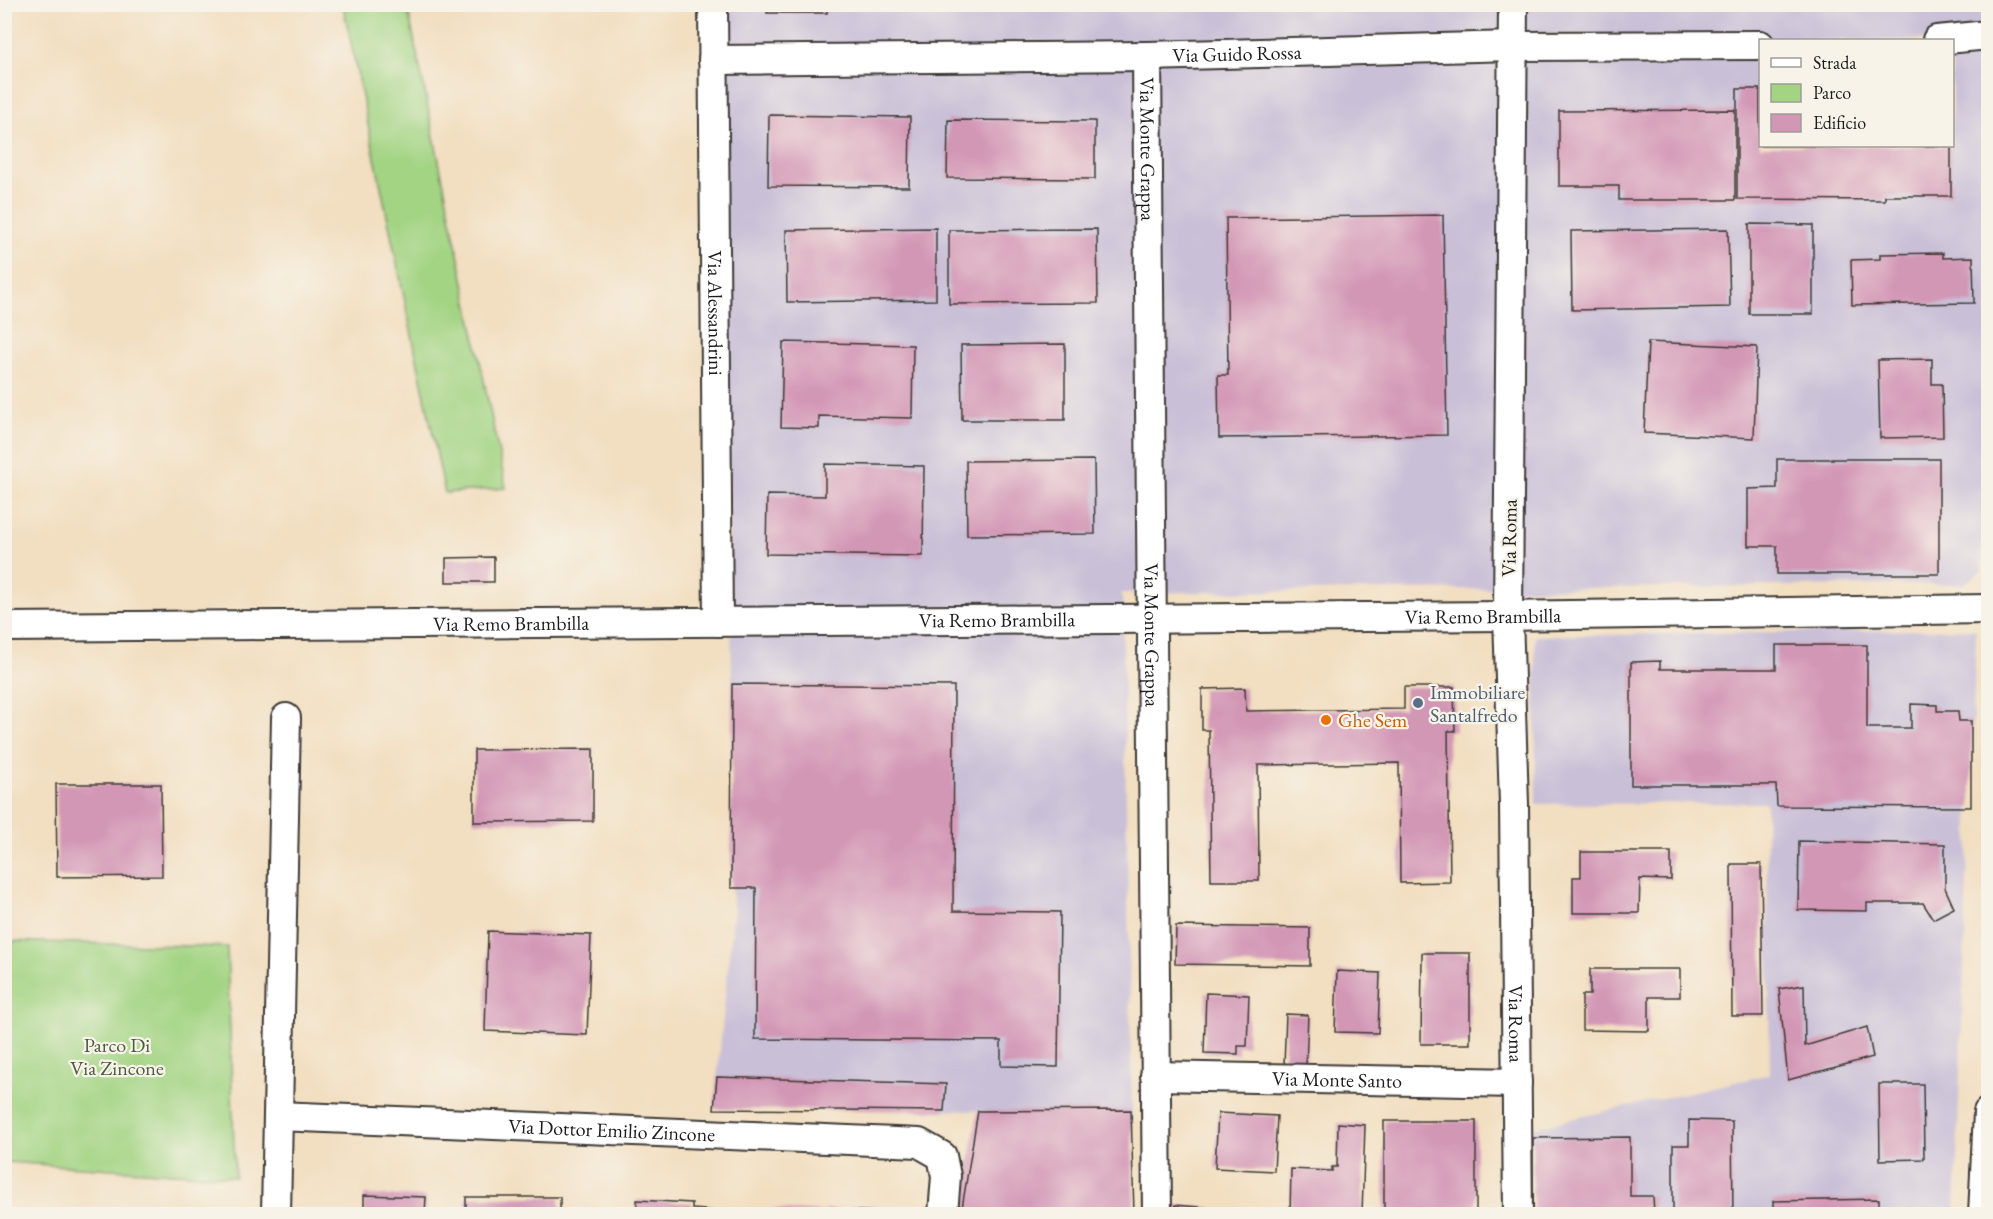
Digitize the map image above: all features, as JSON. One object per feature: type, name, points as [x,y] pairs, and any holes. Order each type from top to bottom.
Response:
[{"type":"street","name":"Via Alessandrini","points":[[713,4],[718,622]]},
{"type":"street","name":"Via Roma","points":[[1513,4],[1508,616],[1514,804],[1518,1215]]},
{"type":"street","points":[[1947,39],[1989,35]]},
{"type":"street","name":"Via Guido Rossa","points":[[713,60],[1147,56],[1514,46],[1759,45]]},
{"type":"street","name":"Via Monte Grappa","points":[[1147,56],[1157,1215]]},
{"type":"street","name":"Via Remo Brambilla","points":[[4,627],[1508,616],[1989,609]]},
{"type":"street","points":[[276,1215],[286,718]]},
{"type":"street","name":"Via Monte Santo","points":[[1155,1076],[1517,1083]]},
{"type":"street","points":[[1983,1215],[1989,1112]]},
{"type":"street","name":"Via Dottor Emilio Zincone","points":[[278,1116],[919,1143],[942,1156],[946,1176],[943,1215]]},
{"type":"shaded area","points":[[719,5],[1988,5],[1988,293],[1982,571],[1964,584],[1122,593],[1134,1214],[961,1214],[978,1111],[714,1109],[734,908],[731,888],[732,684]]},
{"type":"shaded area","points":[[1976,629],[1955,1214],[1533,1214],[1532,1128],[1770,1074],[1766,803],[1536,804],[1535,636]]},
{"type":"green space","points":[[343,5],[407,5],[506,488],[445,493]]},
{"type":"green space","name":"Parco Di Via Zincone","points":[[4,941],[227,947],[235,1177],[5,1162]]},
{"type":"building","points":[[768,4],[827,4],[827,13],[767,13]]},
{"type":"building","points":[[965,4],[1025,4],[1026,9],[965,9]]},
{"type":"building","points":[[1737,89],[1759,89],[1759,147],[1951,147],[1951,196],[1885,196],[1885,200],[1737,199]]},
{"type":"building","points":[[1735,110],[1735,200],[1619,200],[1619,186],[1559,186],[1559,111]]},
{"type":"building","points":[[769,115],[910,117],[909,187],[768,186]]},
{"type":"building","points":[[948,120],[1095,121],[1095,179],[947,178]]},
{"type":"building","points":[[1443,215],[1447,435],[1219,438],[1218,375],[1228,375],[1226,218]]},
{"type":"building","points":[[1749,224],[1813,225],[1813,314],[1749,314]]},
{"type":"building","points":[[936,228],[936,300],[787,302],[786,230]]},
{"type":"building","points":[[1097,229],[1098,303],[949,304],[949,230]]},
{"type":"building","points":[[1728,229],[1730,307],[1572,310],[1571,231]]},
{"type":"building","points":[[1943,253],[1943,258],[1973,257],[1974,303],[1852,305],[1851,260],[1880,259],[1880,254]]},
{"type":"building","points":[[783,342],[913,345],[912,418],[819,416],[819,428],[781,427]]},
{"type":"building","points":[[1648,342],[1757,347],[1754,438],[1644,433]]},
{"type":"building","points":[[1065,344],[1065,420],[962,420],[961,345]]},
{"type":"building","points":[[1932,359],[1932,384],[1942,384],[1943,437],[1880,438],[1878,360]]},
{"type":"building","points":[[1777,459],[1939,459],[1939,574],[1777,574],[1777,546],[1748,546],[1748,489],[1777,488]]},
{"type":"building","points":[[1094,460],[1095,534],[967,535],[966,461]]},
{"type":"building","points":[[825,464],[924,466],[923,556],[766,554],[767,495],[825,496]]},
{"type":"building","points":[[494,557],[494,582],[446,582],[446,558]]},
{"type":"building","points":[[1776,645],[1867,645],[1867,728],[1911,728],[1911,704],[1937,705],[1937,711],[1958,711],[1959,721],[1971,721],[1971,807],[1777,806],[1776,785],[1631,785],[1631,662],[1660,661],[1660,669],[1776,669]]},
{"type":"building","points":[[732,684],[954,686],[953,911],[1060,912],[1058,1067],[1001,1066],[1001,1041],[755,1039],[756,888],[731,888]]},
{"type":"building","points":[[1404,687],[1454,687],[1455,731],[1448,731],[1450,882],[1400,883],[1399,763],[1258,765],[1259,881],[1211,881],[1209,730],[1202,730],[1202,689],[1245,688],[1246,711],[1404,709]]},
{"type":"building","points":[[593,749],[593,821],[474,822],[474,750]]},
{"type":"building","points":[[56,784],[161,784],[162,876],[57,877]]},
{"type":"building","points":[[1799,841],[1945,844],[1945,888],[1954,908],[1933,919],[1923,903],[1867,903],[1867,911],[1798,910]]},
{"type":"building","points":[[1581,852],[1671,852],[1671,880],[1640,879],[1639,913],[1573,913],[1573,877],[1581,877]]},
{"type":"building","points":[[1731,864],[1761,864],[1763,1016],[1732,1016]]},
{"type":"building","points":[[1176,926],[1310,928],[1310,966],[1175,964]]},
{"type":"building","points":[[488,931],[591,935],[587,1035],[485,1031]]},
{"type":"building","points":[[1422,953],[1470,953],[1470,1044],[1421,1044]]},
{"type":"building","points":[[1590,969],[1680,969],[1680,997],[1649,997],[1649,1031],[1582,1030],[1582,995],[1590,995]]},
{"type":"building","points":[[1337,971],[1380,973],[1378,1033],[1335,1032]]},
{"type":"building","points":[[1804,985],[1805,1046],[1867,1027],[1873,1057],[1788,1080],[1779,989]]},
{"type":"building","points":[[1206,993],[1249,995],[1247,1046],[1238,1046],[1238,1054],[1204,1053]]},
{"type":"building","points":[[1286,1014],[1308,1015],[1306,1066],[1284,1065]]},
{"type":"building","points":[[717,1077],[946,1084],[944,1111],[714,1109]]},
{"type":"building","points":[[1879,1084],[1923,1084],[1924,1159],[1880,1160]]},
{"type":"building","points":[[1131,1110],[1134,1214],[961,1214],[978,1111]]},
{"type":"building","points":[[1218,1113],[1277,1116],[1274,1171],[1215,1168]]},
{"type":"building","points":[[1689,1120],[1732,1121],[1733,1214],[1673,1214],[1673,1145],[1689,1145]]},
{"type":"building","points":[[1384,1121],[1476,1121],[1476,1214],[1384,1214]]},
{"type":"building","points":[[1338,1123],[1365,1125],[1362,1214],[1290,1214],[1291,1169],[1332,1171],[1332,1167],[1337,1167]]},
{"type":"building","points":[[1630,1137],[1630,1196],[1653,1196],[1654,1214],[1533,1214],[1533,1138]]},
{"type":"building","points":[[364,1195],[426,1197],[425,1214],[364,1214]]},
{"type":"building","points":[[466,1197],[560,1197],[560,1214],[466,1214]]},
{"type":"building","points":[[1879,1199],[1879,1214],[1773,1214],[1773,1201]]},
{"type":"building","points":[[637,1200],[692,1203],[692,1209],[761,1214],[636,1214]]},
{"type":"building","points":[[1175,1205],[1210,1208],[1209,1211],[1225,1214],[1174,1214]]},
{"type":"building","points":[[772,1209],[826,1212],[826,1209],[881,1212],[881,1214],[771,1214]]},
{"type":"place","name":"Immobiliare Santalfredo","points":[[1418,703]]},
{"type":"place","name":"Ghe Sem","points":[[1326,720]]}]
